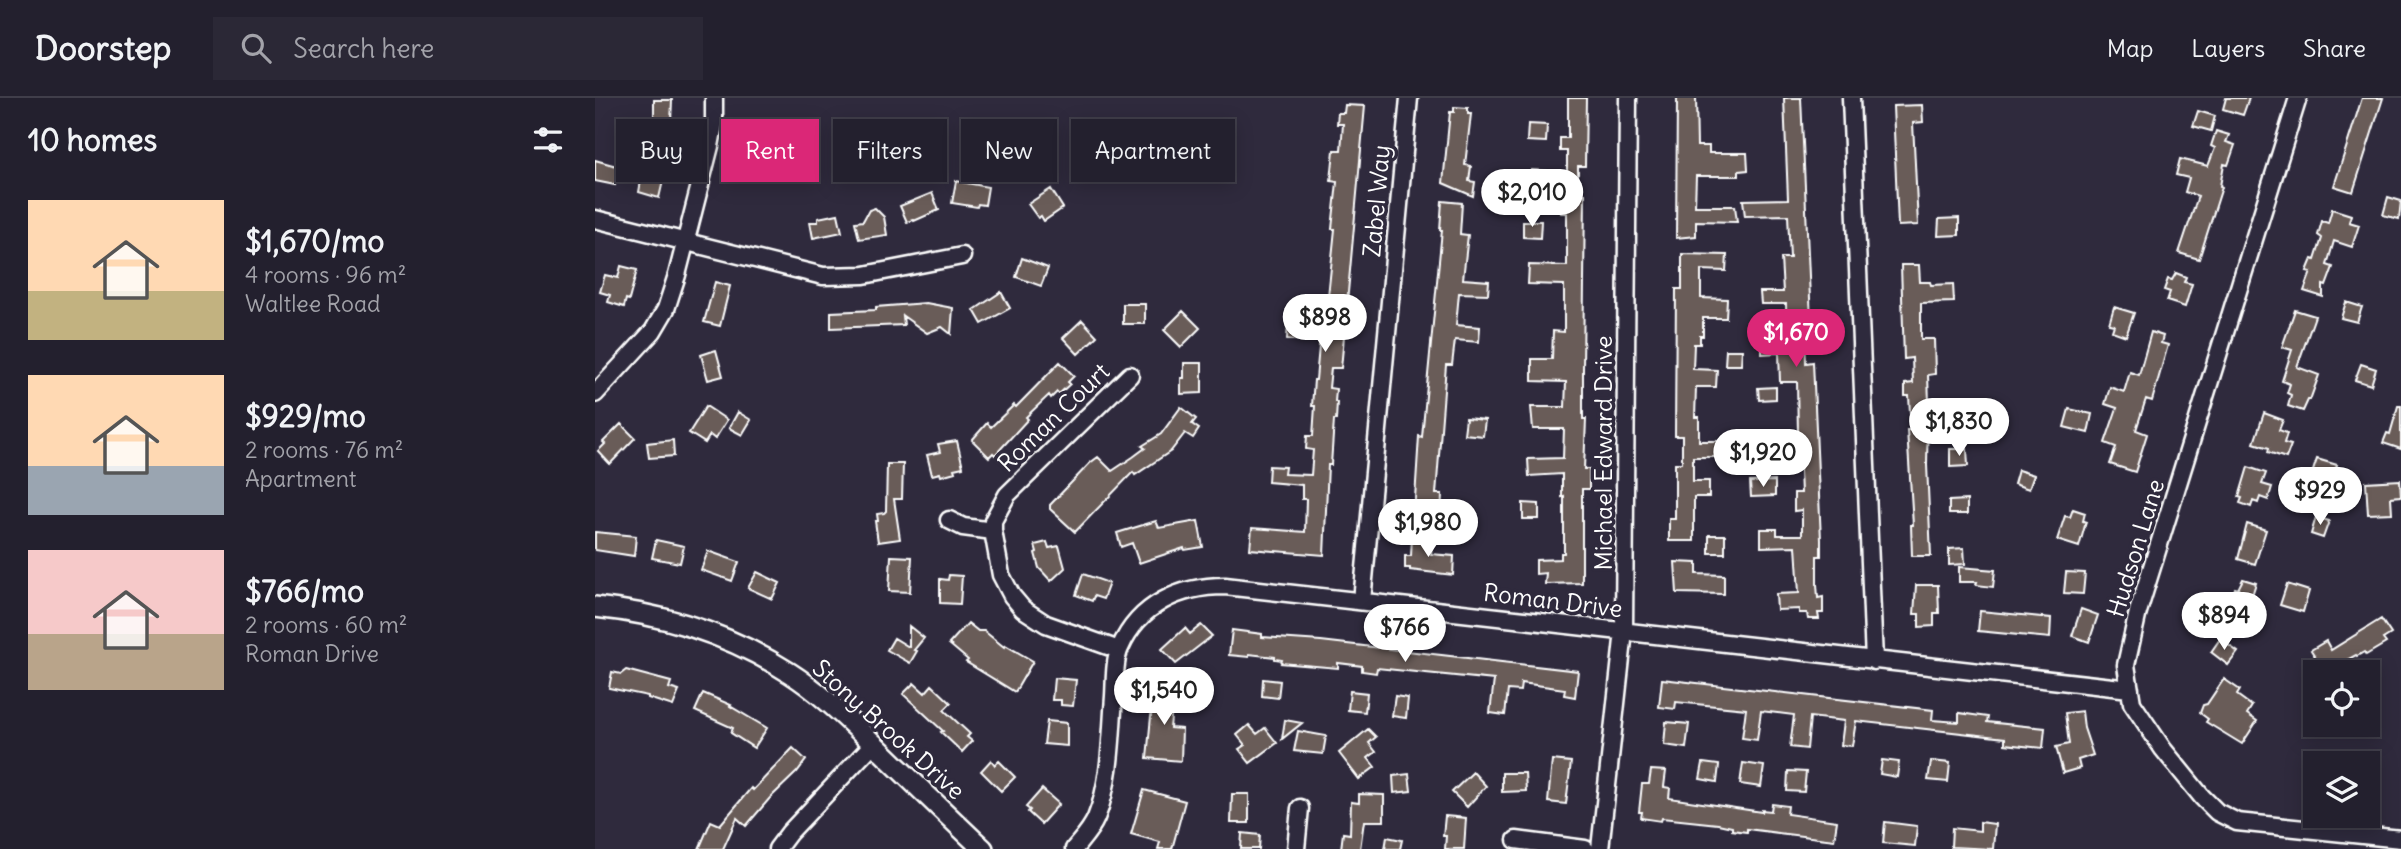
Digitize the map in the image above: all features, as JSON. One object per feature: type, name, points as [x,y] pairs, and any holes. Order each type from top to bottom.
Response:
[{"type":"street","points":[[595,394],[660,320],[677,275],[710,146],[714,125],[714,98]]},
{"type":"street","name":"Zabel Way","points":[[1362,601],[1409,98]]},
{"type":"street","name":"Michael Edward Drive","points":[[1600,849],[1624,631],[1628,98]]},
{"type":"street","points":[[1851,98],[1874,661]]},
{"type":"street","name":"Hudson Lane","points":[[2298,98],[2138,612],[2126,665],[2133,703],[2163,749],[2202,797],[2227,818],[2237,822],[2401,839]]},
{"type":"street","points":[[595,219],[823,276],[865,275],[962,256]]},
{"type":"street","name":"Roman Court","points":[[1119,650],[1046,624],[1023,610],[1001,575],[993,521],[1006,495],[1130,375]]},
{"type":"street","points":[[949,520],[963,527],[993,531]]},
{"type":"street","name":"Roman Drive","points":[[1119,650],[1128,633],[1154,606],[1169,596],[1192,588],[1225,586],[2130,689]]},
{"type":"street","name":"Stony Brook Drive","points":[[595,607],[667,619],[701,629],[763,657],[802,681],[824,698],[983,849]]},
{"type":"street","points":[[1074,849],[1095,820],[1101,803],[1110,753],[1119,650]]},
{"type":"street","points":[[777,849],[873,744]]},
{"type":"street","points":[[1296,849],[1300,808]]},
{"type":"street","points":[[1516,840],[1585,849]]},
{"type":"building","points":[[1568,98],[1586,98],[1585,166],[1578,166],[1578,194],[1585,194],[1583,419],[1586,419],[1584,469],[1589,469],[1589,489],[1582,489],[1582,583],[1545,584],[1546,573],[1536,574],[1536,560],[1561,559],[1561,553],[1564,553],[1562,474],[1529,476],[1528,459],[1563,458],[1564,429],[1533,429],[1531,407],[1565,407],[1566,382],[1532,381],[1532,359],[1552,359],[1553,331],[1564,332],[1564,285],[1528,284],[1529,265],[1567,266],[1567,213],[1561,213],[1561,188],[1530,187],[1531,170],[1567,172],[1567,151],[1560,151],[1560,138],[1568,138]]},
{"type":"building","points":[[1677,98],[1696,98],[1697,146],[1709,146],[1709,153],[1747,153],[1748,170],[1739,171],[1739,176],[1696,176],[1695,206],[1735,206],[1737,222],[1696,221],[1696,236],[1676,238]]},
{"type":"building","points":[[1784,98],[1801,98],[1811,321],[1806,321],[1806,363],[1813,362],[1821,540],[1821,556],[1817,556],[1817,584],[1818,598],[1823,597],[1823,613],[1818,613],[1819,619],[1808,619],[1807,613],[1799,613],[1799,609],[1777,610],[1776,594],[1799,593],[1796,546],[1761,547],[1761,529],[1777,529],[1777,535],[1802,535],[1802,510],[1794,511],[1794,493],[1801,493],[1799,448],[1765,449],[1765,434],[1798,434],[1797,382],[1780,382],[1779,353],[1762,354],[1762,340],[1787,339],[1786,304],[1761,304],[1760,292],[1783,292],[1781,258],[1790,258],[1788,215],[1745,216],[1743,200],[1788,199]]},
{"type":"building","points":[[2226,98],[2249,98],[2243,115],[2223,109]]},
{"type":"building","points":[[2362,98],[2383,98],[2353,192],[2334,186]]},
{"type":"building","points":[[654,100],[672,100],[671,119],[654,119]]},
{"type":"building","points":[[1345,105],[1365,106],[1341,368],[1331,368],[1329,388],[1336,389],[1337,402],[1331,465],[1328,465],[1324,555],[1250,549],[1252,528],[1305,532],[1306,499],[1302,499],[1302,485],[1268,482],[1269,466],[1285,467],[1284,474],[1311,475],[1313,450],[1306,449],[1307,436],[1313,436],[1314,380],[1320,335],[1324,335],[1335,229],[1332,229],[1337,182],[1331,181],[1334,150],[1341,150],[1343,124],[1337,124],[1338,113],[1344,113]]},
{"type":"building","points":[[1922,105],[1923,122],[1913,123],[1918,225],[1898,226],[1893,106]]},
{"type":"building","points":[[1454,107],[1468,108],[1468,114],[1471,114],[1465,165],[1471,166],[1469,181],[1475,182],[1473,196],[1443,183],[1450,112],[1454,112]]},
{"type":"building","points":[[2198,111],[2215,116],[2211,131],[2193,126]]},
{"type":"building","points":[[1528,124],[1547,125],[1546,142],[1527,141]]},
{"type":"building","points":[[2216,131],[2229,135],[2226,142],[2235,145],[2228,165],[2224,164],[2222,187],[2199,259],[2179,253],[2198,196],[2185,192],[2189,178],[2176,175],[2180,159],[2208,166],[2215,148],[2211,146]]},
{"type":"building","points":[[595,160],[616,166],[615,185],[595,181]]},
{"type":"building","points":[[956,181],[988,187],[985,205],[978,204],[977,207],[952,203]]},
{"type":"building","points":[[641,182],[663,182],[659,198],[639,192]]},
{"type":"building","points":[[1051,189],[1063,208],[1044,221],[1041,216],[1038,218],[1028,204]]},
{"type":"building","points":[[932,193],[939,210],[907,222],[900,206]]},
{"type":"building","points":[[2388,197],[2401,201],[2399,219],[2383,215]]},
{"type":"building","points":[[1442,201],[1462,203],[1460,234],[1468,235],[1463,279],[1489,281],[1488,294],[1459,293],[1456,325],[1480,327],[1479,342],[1455,340],[1452,365],[1446,365],[1436,494],[1442,494],[1441,516],[1414,514],[1419,436],[1422,437],[1442,230]]},
{"type":"building","points":[[875,208],[884,217],[887,235],[859,239],[855,222],[863,221],[869,210]]},
{"type":"building","points":[[2332,209],[2351,215],[2349,222],[2359,225],[2352,247],[2334,241],[2327,265],[2333,267],[2326,286],[2323,285],[2323,297],[2304,291],[2311,272],[2307,271],[2312,259],[2315,260],[2322,238],[2318,235],[2322,221],[2328,223]]},
{"type":"building","points":[[838,214],[842,232],[813,238],[810,222],[818,222],[818,218]]},
{"type":"building","points":[[1959,218],[1959,235],[1938,236],[1939,219]]},
{"type":"building","points":[[1523,221],[1541,221],[1540,238],[1523,237]]},
{"type":"building","points":[[1682,254],[1727,255],[1726,271],[1701,270],[1701,298],[1727,299],[1726,318],[1703,318],[1703,336],[1700,336],[1700,344],[1694,344],[1693,369],[1717,370],[1716,387],[1696,387],[1695,417],[1699,417],[1699,441],[1728,441],[1728,457],[1693,457],[1693,481],[1709,481],[1709,497],[1694,497],[1694,541],[1669,541],[1669,519],[1675,519],[1675,463],[1682,463],[1682,436],[1675,436],[1676,289],[1682,289]]},
{"type":"building","points":[[1022,258],[1048,268],[1041,286],[1016,277]]},
{"type":"building","points":[[1901,265],[1919,265],[1920,282],[1930,282],[1931,285],[1953,284],[1954,302],[1921,303],[1921,339],[1934,339],[1935,374],[1928,375],[1929,403],[1938,402],[1939,414],[1928,414],[1931,556],[1912,556],[1913,525],[1907,430],[1911,430],[1909,396],[1905,396],[1905,384],[1913,383],[1912,358],[1904,359]]},
{"type":"building","points":[[621,266],[637,270],[629,300],[626,299],[624,307],[608,302],[610,295],[600,292],[605,275],[618,278]]},
{"type":"building","points":[[2176,273],[2186,277],[2184,282],[2192,284],[2185,307],[2167,301],[2170,292],[2164,290],[2168,279],[2172,280]]},
{"type":"building","points":[[715,282],[730,286],[720,326],[704,322]]},
{"type":"building","points":[[1001,292],[1010,308],[982,324],[974,310]]},
{"type":"building","points":[[2346,302],[2362,307],[2357,322],[2341,318]]},
{"type":"building","points":[[926,303],[953,308],[951,334],[942,327],[927,333],[903,316],[904,325],[831,328],[831,312],[876,310],[876,307]]},
{"type":"building","points":[[1123,304],[1145,304],[1145,324],[1123,324]]},
{"type":"building","points":[[2114,307],[2134,313],[2126,336],[2112,331],[2114,325],[2109,324]]},
{"type":"building","points":[[2295,310],[2315,316],[2297,367],[2319,375],[2303,411],[2288,406],[2291,395],[2287,393],[2290,384],[2282,381],[2292,350],[2282,347]]},
{"type":"building","points":[[1183,311],[1200,328],[1181,347],[1164,330]]},
{"type":"building","points":[[1082,320],[1097,336],[1078,354],[1063,338]]},
{"type":"building","points":[[1288,323],[1304,325],[1302,341],[1287,339]]},
{"type":"building","points":[[2151,332],[2163,336],[2161,343],[2168,345],[2152,401],[2146,399],[2136,430],[2147,434],[2135,472],[2110,464],[2116,447],[2105,443],[2117,408],[2105,404],[2110,387],[2124,392],[2130,372],[2139,375]]},
{"type":"building","points":[[716,350],[723,376],[708,380],[701,355]]},
{"type":"building","points":[[1726,350],[1742,350],[1741,365],[1725,365]]},
{"type":"building","points":[[1060,362],[1074,376],[1068,382],[1070,384],[1059,394],[1057,392],[1051,398],[1049,395],[1026,417],[1028,419],[995,455],[993,453],[989,457],[972,440],[987,423],[991,427],[1014,405],[1016,407]]},
{"type":"building","points":[[1184,363],[1202,363],[1202,393],[1181,394]]},
{"type":"building","points":[[2361,364],[2376,369],[2371,385],[2355,380]]},
{"type":"building","points":[[1776,387],[1776,399],[1759,400],[1758,388]]},
{"type":"building","points":[[706,406],[727,420],[715,439],[710,435],[705,443],[689,433]]},
{"type":"building","points":[[2398,406],[2401,406],[2401,449],[2383,443],[2387,433],[2390,434]]},
{"type":"building","points":[[1181,407],[1196,419],[1192,424],[1199,429],[1193,438],[1185,433],[1171,451],[1135,475],[1133,472],[1075,532],[1050,509],[1050,505],[1090,463],[1098,457],[1112,471],[1161,434]]},
{"type":"building","points":[[2069,409],[2092,414],[2088,433],[2064,427]]},
{"type":"building","points":[[738,412],[751,420],[742,435],[729,428]]},
{"type":"building","points":[[2264,413],[2283,420],[2279,430],[2287,433],[2284,443],[2291,445],[2286,458],[2268,452],[2269,448],[2254,443]]},
{"type":"building","points":[[1466,418],[1485,420],[1483,436],[1464,434]]},
{"type":"building","points":[[621,424],[635,438],[610,464],[598,451]]},
{"type":"building","points":[[673,440],[674,456],[649,458],[647,443]]},
{"type":"building","points":[[957,441],[963,467],[941,476],[940,473],[932,475],[927,455],[940,452],[938,444]]},
{"type":"building","points":[[1950,449],[1967,449],[1968,466],[1950,467]]},
{"type":"building","points":[[2317,459],[2337,465],[2332,481],[2312,474]]},
{"type":"building","points":[[887,464],[903,464],[902,499],[894,499],[900,539],[878,542],[875,521],[878,521],[877,514],[886,511]]},
{"type":"building","points":[[2248,467],[2266,473],[2262,484],[2272,487],[2268,500],[2260,497],[2258,503],[2253,501],[2251,507],[2240,503],[2242,498],[2239,497]]},
{"type":"building","points":[[2018,470],[2034,475],[2029,489],[2014,484]]},
{"type":"building","points":[[2400,480],[2401,496],[2391,497],[2392,513],[2368,514],[2366,482]]},
{"type":"building","points":[[1775,481],[1775,496],[1751,497],[1750,482]]},
{"type":"building","points":[[1967,500],[1967,514],[1949,514],[1949,501]]},
{"type":"building","points":[[1523,503],[1539,504],[1539,519],[1523,519]]},
{"type":"building","points":[[2073,509],[2085,513],[2083,521],[2086,522],[2079,547],[2057,540],[2065,516],[2070,517]]},
{"type":"building","points":[[1447,511],[1464,513],[1463,529],[1446,528]]},
{"type":"building","points":[[2316,517],[2329,521],[2323,538],[2311,534]]},
{"type":"building","points":[[1156,521],[1159,528],[1198,521],[1203,547],[1184,548],[1139,563],[1132,543],[1121,547],[1117,533]]},
{"type":"building","points":[[2247,524],[2266,530],[2255,564],[2238,559]]},
{"type":"building","points":[[595,532],[636,536],[634,556],[595,550]]},
{"type":"building","points":[[1709,535],[1725,535],[1725,553],[1709,553]]},
{"type":"building","points":[[1412,537],[1433,539],[1431,554],[1454,556],[1453,575],[1405,568],[1405,556],[1411,556]]},
{"type":"building","points":[[656,540],[684,546],[680,563],[652,558]]},
{"type":"building","points":[[1047,542],[1049,548],[1059,546],[1065,568],[1051,581],[1039,568],[1035,553],[1035,545]]},
{"type":"building","points":[[1964,548],[1965,564],[1949,565],[1949,549]]},
{"type":"building","points":[[708,551],[739,562],[732,581],[701,570]]},
{"type":"building","points":[[891,556],[912,557],[910,592],[889,591]]},
{"type":"building","points":[[1675,562],[1697,563],[1697,574],[1724,575],[1724,594],[1677,593]]},
{"type":"building","points":[[1959,567],[1995,570],[1993,587],[1976,585],[1977,582],[1959,582]]},
{"type":"building","points":[[757,572],[780,583],[772,599],[748,588]]},
{"type":"building","points":[[2066,572],[2085,573],[2083,594],[2064,593]]},
{"type":"building","points":[[1083,574],[1109,583],[1103,599],[1094,596],[1092,601],[1076,595]]},
{"type":"building","points":[[949,575],[962,576],[960,604],[940,603],[940,579],[948,580]]},
{"type":"building","points":[[2243,579],[2256,583],[2245,617],[2228,611],[2235,588],[2238,589]]},
{"type":"building","points":[[2287,584],[2309,591],[2303,612],[2280,605]]},
{"type":"building","points":[[1916,585],[1938,585],[1939,613],[1934,613],[1934,626],[1919,627],[1919,614],[1914,614]]},
{"type":"building","points":[[2081,609],[2098,615],[2089,642],[2072,636]]},
{"type":"building","points":[[1980,611],[2051,618],[2050,638],[1978,631]]},
{"type":"building","points":[[2381,619],[2391,634],[2383,639],[2386,643],[2366,655],[2364,652],[2347,660],[2317,660],[2311,650],[2326,641],[2331,650]]},
{"type":"building","points":[[968,623],[978,631],[984,631],[1004,647],[1005,645],[1033,661],[1015,692],[966,662],[968,660],[949,644]]},
{"type":"building","points":[[1201,625],[1212,636],[1176,664],[1162,649],[1185,628],[1190,634]]},
{"type":"building","points":[[909,626],[924,638],[914,650],[917,651],[910,663],[887,650],[894,638],[909,647]]},
{"type":"building","points":[[1232,630],[1262,634],[1262,637],[1321,641],[1578,671],[1575,697],[1564,695],[1565,689],[1521,683],[1520,691],[1508,690],[1505,715],[1490,713],[1494,680],[1377,668],[1376,673],[1362,671],[1362,666],[1338,663],[1338,668],[1281,663],[1282,660],[1275,657],[1229,655]]},
{"type":"building","points":[[2220,639],[2238,652],[2228,665],[2211,652]]},
{"type":"building","points":[[626,670],[671,682],[669,688],[679,691],[673,706],[648,696],[609,688],[612,672],[621,674]]},
{"type":"building","points":[[1054,678],[1076,680],[1073,706],[1061,705],[1061,700],[1052,700]]},
{"type":"building","points":[[1263,679],[1280,681],[1278,698],[1262,696]]},
{"type":"building","points":[[1662,679],[1933,710],[1932,720],[1959,722],[1959,713],[1988,717],[1987,722],[2045,728],[2043,748],[2005,744],[2005,738],[1856,721],[1852,746],[1841,745],[1844,721],[1810,717],[1807,749],[1790,747],[1794,715],[1761,711],[1757,740],[1742,738],[1746,709],[1676,702],[1675,709],[1659,707]]},
{"type":"building","points":[[2224,679],[2240,690],[2237,695],[2252,706],[2247,714],[2257,721],[2242,744],[2206,722],[2208,719],[2200,713],[2203,705],[2207,704]]},
{"type":"building","points":[[914,683],[925,693],[932,685],[951,703],[944,710],[970,734],[967,737],[972,741],[962,752],[903,694]]},
{"type":"building","points":[[1154,685],[1174,687],[1170,728],[1182,729],[1181,761],[1147,758]]},
{"type":"building","points":[[1350,691],[1367,693],[1365,712],[1348,710]]},
{"type":"building","points":[[703,693],[731,705],[767,728],[754,748],[731,733],[733,728],[695,711]]},
{"type":"building","points":[[1395,696],[1408,698],[1406,718],[1392,716]]},
{"type":"building","points":[[2082,711],[2084,728],[2093,755],[2078,760],[2080,768],[2063,773],[2056,747],[2069,744],[2065,713]]},
{"type":"building","points":[[1285,720],[1302,723],[1282,739]]},
{"type":"building","points":[[1047,721],[1067,723],[1067,746],[1044,744]]},
{"type":"building","points":[[1666,722],[1689,724],[1686,748],[1664,745]]},
{"type":"building","points":[[1249,725],[1257,734],[1265,728],[1277,743],[1250,763],[1239,749],[1245,745],[1237,735]]},
{"type":"building","points":[[1368,729],[1376,737],[1369,743],[1376,752],[1368,758],[1375,767],[1359,779],[1339,753]]},
{"type":"building","points":[[1298,731],[1326,736],[1323,754],[1294,751]]},
{"type":"building","points":[[793,748],[806,760],[797,772],[746,826],[737,818],[723,849],[699,849],[711,821],[720,825],[751,788],[753,790]]},
{"type":"building","points":[[991,760],[995,765],[999,761],[1015,777],[1001,791],[981,771]]},
{"type":"building","points":[[1552,760],[1571,762],[1566,804],[1548,802]]},
{"type":"building","points":[[1882,760],[1899,762],[1897,777],[1880,774]]},
{"type":"building","points":[[1931,761],[1950,763],[1948,782],[1928,780]]},
{"type":"building","points":[[1703,763],[1719,765],[1717,782],[1700,779]]},
{"type":"building","points":[[1743,763],[1764,766],[1761,787],[1740,784]]},
{"type":"building","points":[[1651,770],[1666,771],[1664,787],[1670,788],[1669,798],[1762,812],[1771,811],[1772,804],[1788,806],[1787,814],[1837,821],[1834,840],[1747,829],[1747,832],[1732,830],[1732,827],[1718,824],[1641,818],[1642,812],[1639,812],[1642,784],[1649,784]]},
{"type":"building","points":[[1788,771],[1806,772],[1804,792],[1787,791]]},
{"type":"building","points":[[1473,772],[1486,786],[1467,807],[1452,792]]},
{"type":"building","points":[[1502,773],[1525,773],[1526,791],[1502,792]]},
{"type":"building","points":[[1409,774],[1411,791],[1394,793],[1393,776]]},
{"type":"building","points":[[1042,789],[1059,804],[1041,824],[1026,807]]},
{"type":"building","points":[[1144,790],[1185,801],[1172,849],[1158,849],[1160,842],[1131,834]]},
{"type":"building","points":[[1232,794],[1249,794],[1249,823],[1231,823]]},
{"type":"building","points":[[1359,794],[1384,795],[1384,821],[1364,821],[1360,849],[1341,849],[1343,833],[1350,834],[1351,802],[1359,803]]},
{"type":"building","points":[[1445,816],[1466,818],[1464,849],[1445,849]]},
{"type":"building","points":[[1885,822],[1917,826],[1915,846],[1883,843]]},
{"type":"building","points":[[1980,822],[1995,824],[1993,849],[1951,847],[1952,828],[1980,831]]},
{"type":"building","points":[[1242,833],[1260,835],[1259,849],[1241,849]]},
{"type":"building","points":[[1387,837],[1402,840],[1400,849],[1385,849]]}]
